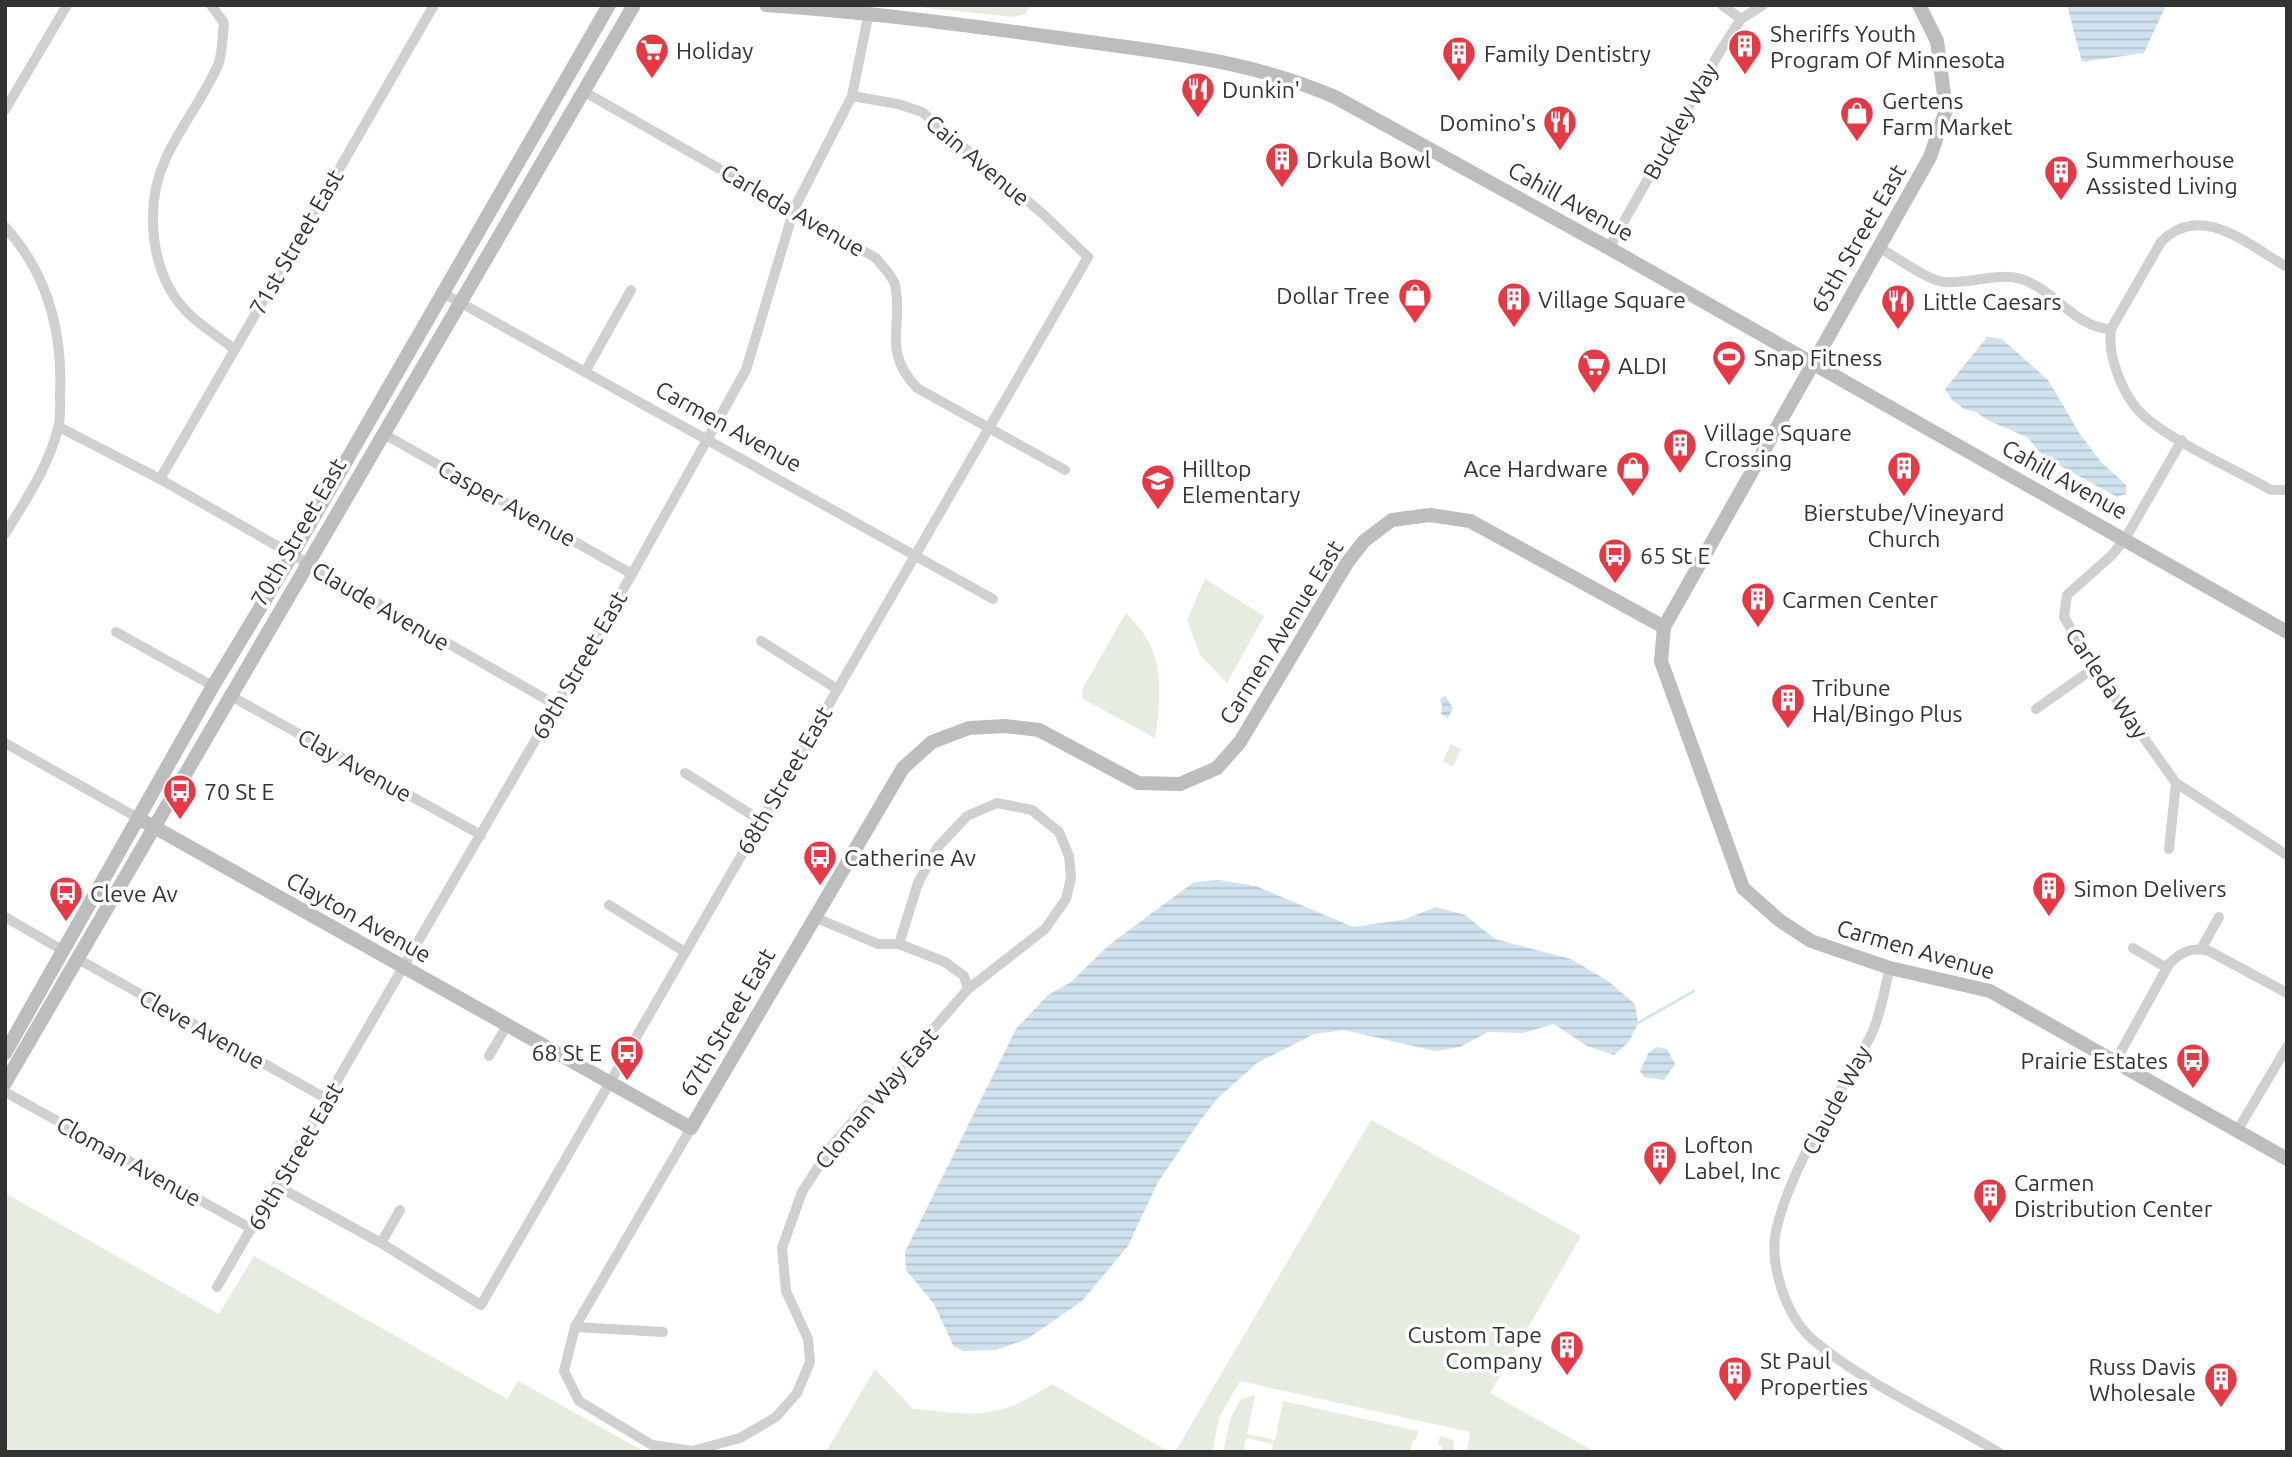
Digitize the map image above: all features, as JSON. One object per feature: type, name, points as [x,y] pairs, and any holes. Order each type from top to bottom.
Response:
[{"type":"street","points":[[5,110],[67,5]]},
{"type":"street","points":[[211,5],[224,23],[219,63],[166,159],[156,185],[152,214],[156,244],[172,289],[187,313],[234,349]]},
{"type":"street","name":"71st Street East","points":[[160,479],[434,5]]},
{"type":"street","name":"70th Street East","points":[[5,1053],[213,686],[292,555],[610,5]]},
{"type":"street","name":"70th Street East","points":[[5,1083],[458,302],[634,5]]},
{"type":"street","name":"Cahill Avenue","points":[[766,5],[869,12],[1225,60],[1289,77],[1335,97],[1609,248],[2287,632]]},
{"type":"street","points":[[1722,5],[1741,19]]},
{"type":"street","name":"Buckley Way","points":[[1609,248],[1741,19],[1763,5]]},
{"type":"street","name":"65th Street East","points":[[1664,627],[1930,158],[1946,110],[1937,41],[1919,5]]},
{"type":"street","name":"69th Street East","points":[[217,1287],[405,968],[709,441],[746,370],[794,209],[852,96],[869,12]]},
{"type":"street","name":"Carleda Avenue","points":[[583,91],[876,258],[894,282],[895,349],[902,372],[917,388],[1065,470]]},
{"type":"street","name":"Cain Avenue","points":[[852,96],[898,104],[922,112],[1043,214],[1088,257]]},
{"type":"street","points":[[2287,267],[2211,224],[2194,223],[2183,226],[2171,232],[2161,242],[2111,329],[2112,359],[2131,399],[2146,418],[2271,490],[2287,491]]},
{"type":"street","points":[[5,227],[39,276],[58,324],[61,379],[59,427],[40,474],[5,534]]},
{"type":"street","points":[[1878,247],[1942,282],[2000,276],[2019,278],[2031,283],[2090,324],[2111,329]]},
{"type":"street","name":"68th Street East","points":[[381,1243],[481,1305],[1088,257]]},
{"type":"street","points":[[585,372],[631,290]]},
{"type":"street","name":"Carmen Avenue","points":[[443,293],[993,599]]},
{"type":"street","name":"Claude Avenue","points":[[59,427],[160,479],[556,705]]},
{"type":"street","name":"Casper Avenue","points":[[382,433],[632,573]]},
{"type":"street","name":"Carleda Way","points":[[2182,440],[2124,539],[2112,555],[2067,595],[2064,617],[2094,668],[2176,783],[2287,855]]},
{"type":"street","name":"Carmen Avenue East","points":[[969,728],[1005,726],[1039,730],[1138,783],[1180,784],[1217,768],[1240,742],[1347,564],[1364,541],[1392,520],[1430,515],[1470,521],[1664,627]]},
{"type":"street","name":"Carmen Avenue","points":[[1664,627],[1661,661],[1744,888],[1779,920],[1811,941],[1890,968],[1990,991],[2287,1159]]},
{"type":"street","points":[[116,632],[213,686]]},
{"type":"street","points":[[761,641],[837,689]]},
{"type":"street","points":[[2036,709],[2094,668]]},
{"type":"street","name":"Clay Avenue","points":[[229,695],[481,835]]},
{"type":"street","name":"67th Street East","points":[[564,1371],[575,1327],[903,768],[932,742],[969,728]]},
{"type":"street","name":"Clayton Avenue","points":[[5,743],[506,1027],[691,1128]]},
{"type":"street","points":[[685,774],[760,820]]},
{"type":"street","points":[[2169,849],[2176,783]]},
{"type":"street","name":"Cloman Way East","points":[[564,1371],[579,1401],[652,1445],[692,1451],[740,1438],[776,1418],[797,1393],[810,1362],[808,1339],[786,1291],[782,1248],[802,1192],[833,1144],[968,989],[1045,929],[1066,899],[1071,878],[1069,856],[1059,832],[1032,810],[997,803],[967,816],[937,848],[918,883],[899,944]]},
{"type":"street","points":[[609,905],[685,952]]},
{"type":"street","points":[[5,917],[64,951]]},
{"type":"street","points":[[814,917],[878,944],[899,944],[945,962],[964,976],[968,989]]},
{"type":"street","points":[[2201,949],[2219,917]]},
{"type":"street","points":[[2133,948],[2167,968]]},
{"type":"street","points":[[2115,1062],[2167,968],[2178,955],[2196,948],[2201,949],[2287,993]]},
{"type":"street","name":"Cleve Avenue","points":[[78,959],[327,1099]]},
{"type":"street","name":"Claude Way","points":[[1890,968],[1873,1031],[1805,1154],[1776,1232],[1776,1261],[1790,1310],[1808,1336],[1837,1359],[1998,1452]]},
{"type":"street","points":[[489,1056],[506,1027]]},
{"type":"street","points":[[2237,1131],[2287,1047]]},
{"type":"street","name":"Cloman Avenue","points":[[5,1092],[252,1229]]},
{"type":"street","points":[[277,1186],[381,1243],[400,1210]]},
{"type":"street","points":[[575,1327],[663,1332]]},
{"type":"shaded area","points":[[901,5],[1030,5],[1026,14],[1013,17]]},
{"type":"shaded area","points":[[1205,579],[1264,616],[1227,683],[1200,655],[1187,620]]},
{"type":"shaded area","points":[[1126,613],[1145,636],[1156,662],[1159,701],[1155,738],[1083,699],[1082,690]]},
{"type":"shaded area","points":[[1451,744],[1461,749],[1453,767],[1443,761]]},
{"type":"shaded area","points":[[1371,1120],[1581,1236],[1490,1393],[1595,1452],[1467,1452],[1470,1432],[1240,1381],[1220,1415],[1212,1452],[1175,1452]]},
{"type":"shaded area","points":[[5,1193],[219,1314],[254,1256],[507,1399],[518,1381],[645,1452],[5,1452]]},
{"type":"shaded area","points":[[875,1369],[913,1409],[954,1413],[1000,1410],[1052,1384],[1169,1452],[826,1452]]},
{"type":"shaded area","points":[[1255,1395],[1247,1434],[1275,1440],[1283,1401],[1418,1431],[1416,1440],[1413,1440],[1410,1452],[1272,1452],[1273,1444],[1246,1438],[1243,1452],[1223,1452],[1230,1420],[1240,1400]]},
{"type":"shaded area","points":[[1440,1436],[1453,1440],[1455,1452],[1441,1452],[1442,1446],[1438,1445]]},
{"type":"water","points":[[2067,5],[2166,5],[2144,53],[2082,62]]},
{"type":"water","points":[[1987,337],[2002,339],[2048,380],[2080,434],[2101,462],[2126,485],[2126,494],[2117,497],[2044,457],[2027,437],[1987,420],[1976,412],[1964,409],[1952,400],[1945,389]]},
{"type":"water","points":[[1445,696],[1453,708],[1448,718],[1441,714],[1440,699]]},
{"type":"water","points":[[1219,880],[1256,886],[1353,927],[1403,920],[1436,907],[1465,915],[1495,939],[1571,959],[1608,981],[1635,1004],[1638,1023],[1629,1042],[1614,1055],[1587,1046],[1554,1024],[1523,1033],[1488,1032],[1460,1047],[1435,1051],[1344,1030],[1314,1034],[1257,1063],[1217,1099],[1158,1182],[1128,1246],[1082,1301],[1027,1339],[996,1350],[964,1351],[954,1347],[934,1304],[906,1270],[905,1252],[1016,1029],[1048,995],[1071,982],[1109,945],[1194,882]]},
{"type":"water","points":[[1657,1047],[1667,1049],[1675,1064],[1664,1080],[1644,1077],[1640,1071],[1649,1052]]},
{"type":"waterway","points":[[1638,1023],[1694,991]]},
{"type":"place","name":"Sheriffs Youth Program Of Minnesota","points":[[1745,76]]},
{"type":"place","name":"Holiday","points":[[652,80]]},
{"type":"place","name":"Family Dentistry","points":[[1459,83]]},
{"type":"place","name":"Dunkin'","points":[[1198,119]]},
{"type":"place","name":"Gertens Farm Market","points":[[1857,143]]},
{"type":"place","name":"Domino's","points":[[1560,152]]},
{"type":"place","name":"Drkula Bowl","points":[[1282,189]]},
{"type":"place","name":"Summerhouse Assisted Living","points":[[2061,202]]},
{"type":"place","name":"Dollar Tree","points":[[1415,325]]},
{"type":"place","name":"Village Square","points":[[1514,329]]},
{"type":"place","name":"Little Caesars","points":[[1898,331]]},
{"type":"place","name":"Snap Fitness","points":[[1729,387]]},
{"type":"place","name":"ALDI","points":[[1594,395]]},
{"type":"place","name":"Village Square Crossing","points":[[1680,475]]},
{"type":"place","name":"Ace Hardware","points":[[1633,498]]},
{"type":"place","name":"Bierstube/Vineyard Church","points":[[1904,498]]},
{"type":"place","name":"Hilltop Elementary","points":[[1158,511]]},
{"type":"place","name":"65 St E","points":[[1615,585]]},
{"type":"place","name":"Carmen Center","points":[[1758,629]]},
{"type":"place","name":"Tribune Hal/Bingo Plus","points":[[1788,730]]},
{"type":"place","name":"70 St E","points":[[180,821]]},
{"type":"place","name":"Catherine Av","points":[[820,887]]},
{"type":"place","name":"Simon Delivers","points":[[2049,918]]},
{"type":"place","name":"Cleve Av","points":[[66,923]]},
{"type":"place","name":"68 St E","points":[[627,1082]]},
{"type":"place","name":"Prairie Estates","points":[[2193,1090]]},
{"type":"place","name":"Lofton Label, Inc","points":[[1660,1187]]},
{"type":"place","name":"Carmen Distribution Center","points":[[1990,1225]]},
{"type":"place","name":"Custom Tape Company","points":[[1567,1377]]},
{"type":"place","name":"St Paul Properties","points":[[1735,1403]]},
{"type":"place","name":"Russ Davis Wholesale","points":[[2221,1409]]}]
